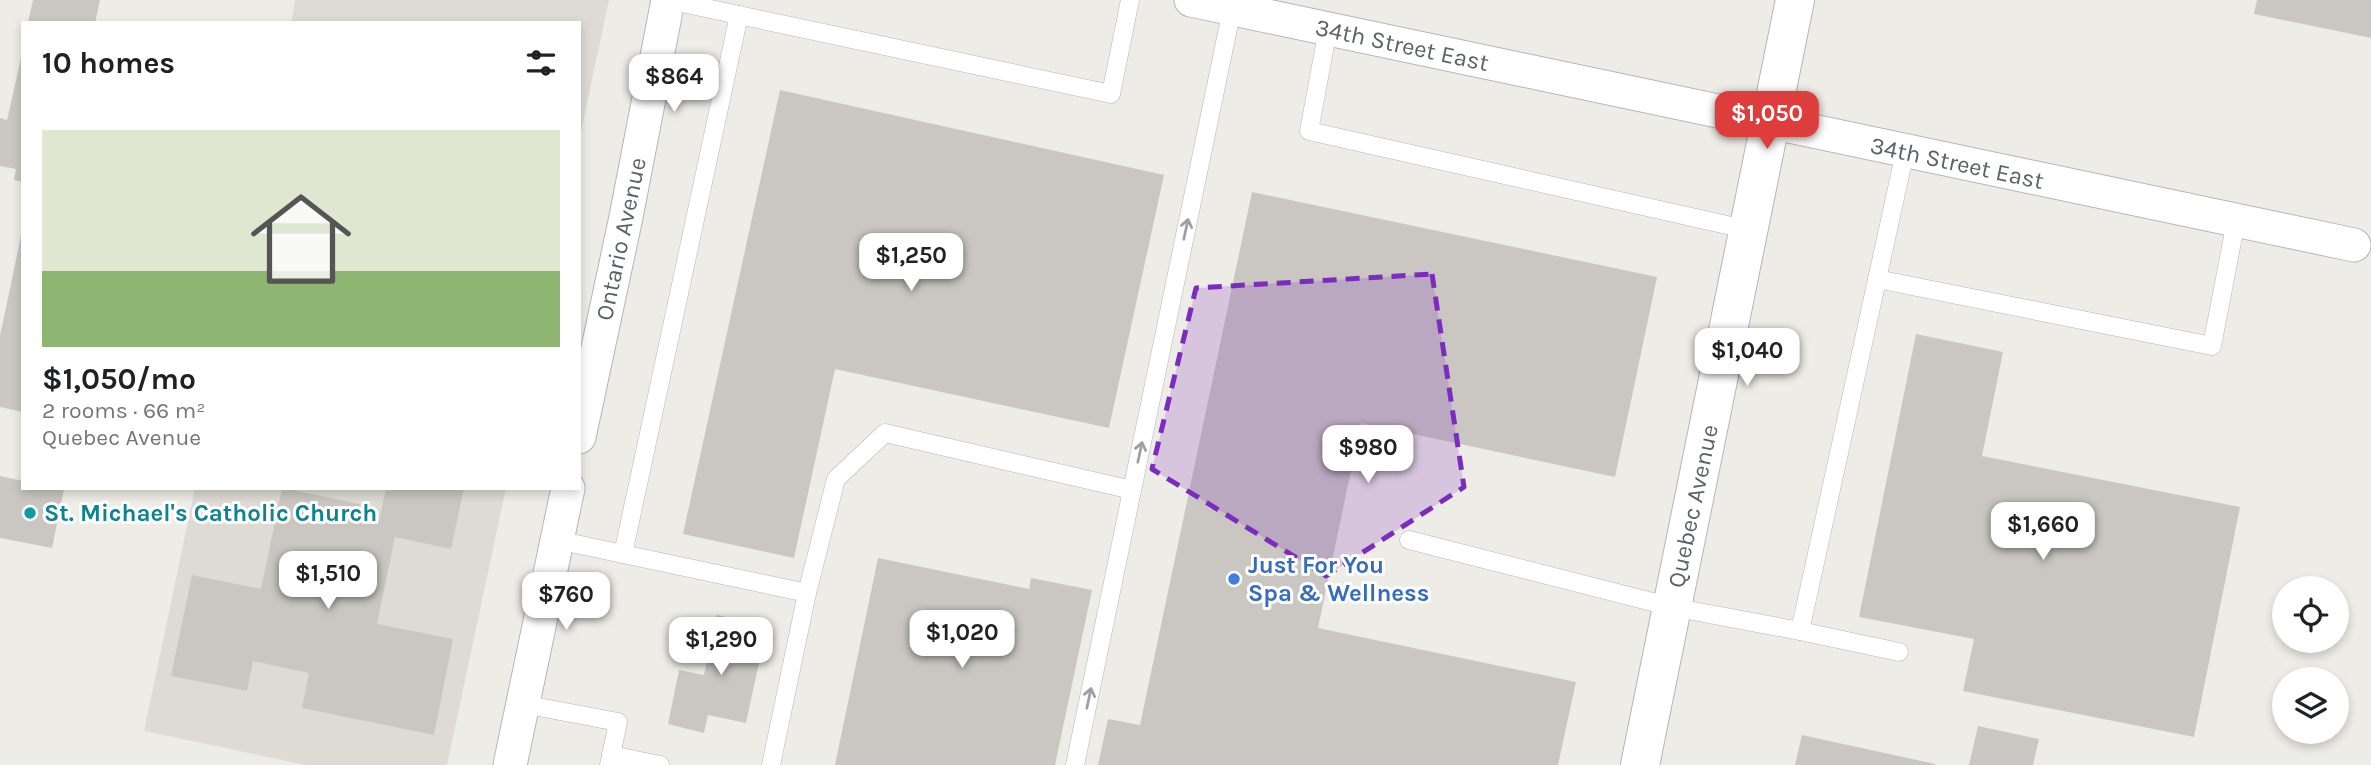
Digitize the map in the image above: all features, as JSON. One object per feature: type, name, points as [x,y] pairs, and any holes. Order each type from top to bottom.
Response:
[{"type":"street","name":"Ontario Avenue","points":[[581,427],[668,0]]},
{"type":"street","name":"34th Street East","points":[[1191,0],[2354,245]]},
{"type":"street","name":"Quebec Avenue","points":[[1640,765],[1796,0]]},
{"type":"street","points":[[510,765],[568,490]]},
{"type":"lane","points":[[668,0],[1111,94],[1130,0]]},
{"type":"lane","points":[[1075,765],[1232,9]]},
{"type":"lane","points":[[623,554],[739,15]]},
{"type":"lane","points":[[1328,29],[1309,131],[1749,230]]},
{"type":"lane","points":[[1800,631],[1905,152]]},
{"type":"lane","points":[[1877,279],[2212,346],[2236,221]]},
{"type":"lane","points":[[771,765],[807,593],[836,479],[885,433],[1132,490]]},
{"type":"lane","points":[[557,540],[807,593]]},
{"type":"lane","points":[[1409,540],[1672,607],[1899,652]]},
{"type":"lane","points":[[523,704],[618,722],[610,760],[660,765]]},
{"type":"highlighted area","points":[[1432,274],[1464,487],[1326,576],[1152,469],[1196,288]]},
{"type":"shaded area","points":[[295,0],[609,0],[581,132],[581,21],[291,21]]},
{"type":"shaded area","points":[[195,490],[506,490],[447,765],[306,765],[144,731]]},
{"type":"building","points":[[33,0],[100,0],[95,21],[28,21]]},
{"type":"building","points":[[2257,0],[2371,0],[2371,38],[2254,14]]},
{"type":"building","points":[[21,58],[21,182],[14,180],[16,169],[0,166],[0,118],[7,120]]},
{"type":"building","points":[[780,90],[1164,175],[1109,428],[835,369],[794,558],[683,534]]},
{"type":"building","points":[[1252,192],[1657,277],[1615,477],[1361,423],[1318,628],[1576,682],[1558,765],[1098,765],[1108,719],[1140,725]]},
{"type":"building","points":[[21,236],[21,412],[0,407],[0,336]]},
{"type":"building","points":[[1916,334],[2003,352],[1982,456],[2240,507],[2194,737],[1963,691],[1974,639],[1859,617]]},
{"type":"building","name":"St. Michael's Catholic Church","points":[[0,476],[21,481],[21,490],[64,490],[52,548],[0,538]]},
{"type":"building","points":[[282,490],[360,504],[357,516],[379,521],[386,490],[464,490],[451,549],[395,537],[377,624],[453,639],[434,735],[302,708],[309,673],[253,661],[247,691],[171,676],[192,575],[261,589]]},
{"type":"building","points":[[878,558],[1029,589],[1031,578],[1092,590],[1055,765],[835,765]]},
{"type":"building","points":[[717,615],[767,626],[746,723],[708,715],[704,733],[668,724],[679,670],[704,675]]},
{"type":"building","points":[[1978,726],[2039,739],[2033,765],[1969,765]]},
{"type":"building","points":[[1802,735],[1935,764],[1935,765],[1795,765]]},
{"type":"place","name":"St. Michael's Catholic Church","points":[[30,513]]},
{"type":"place","name":"Just For You Spa & Wellness","points":[[1234,579]]}]
